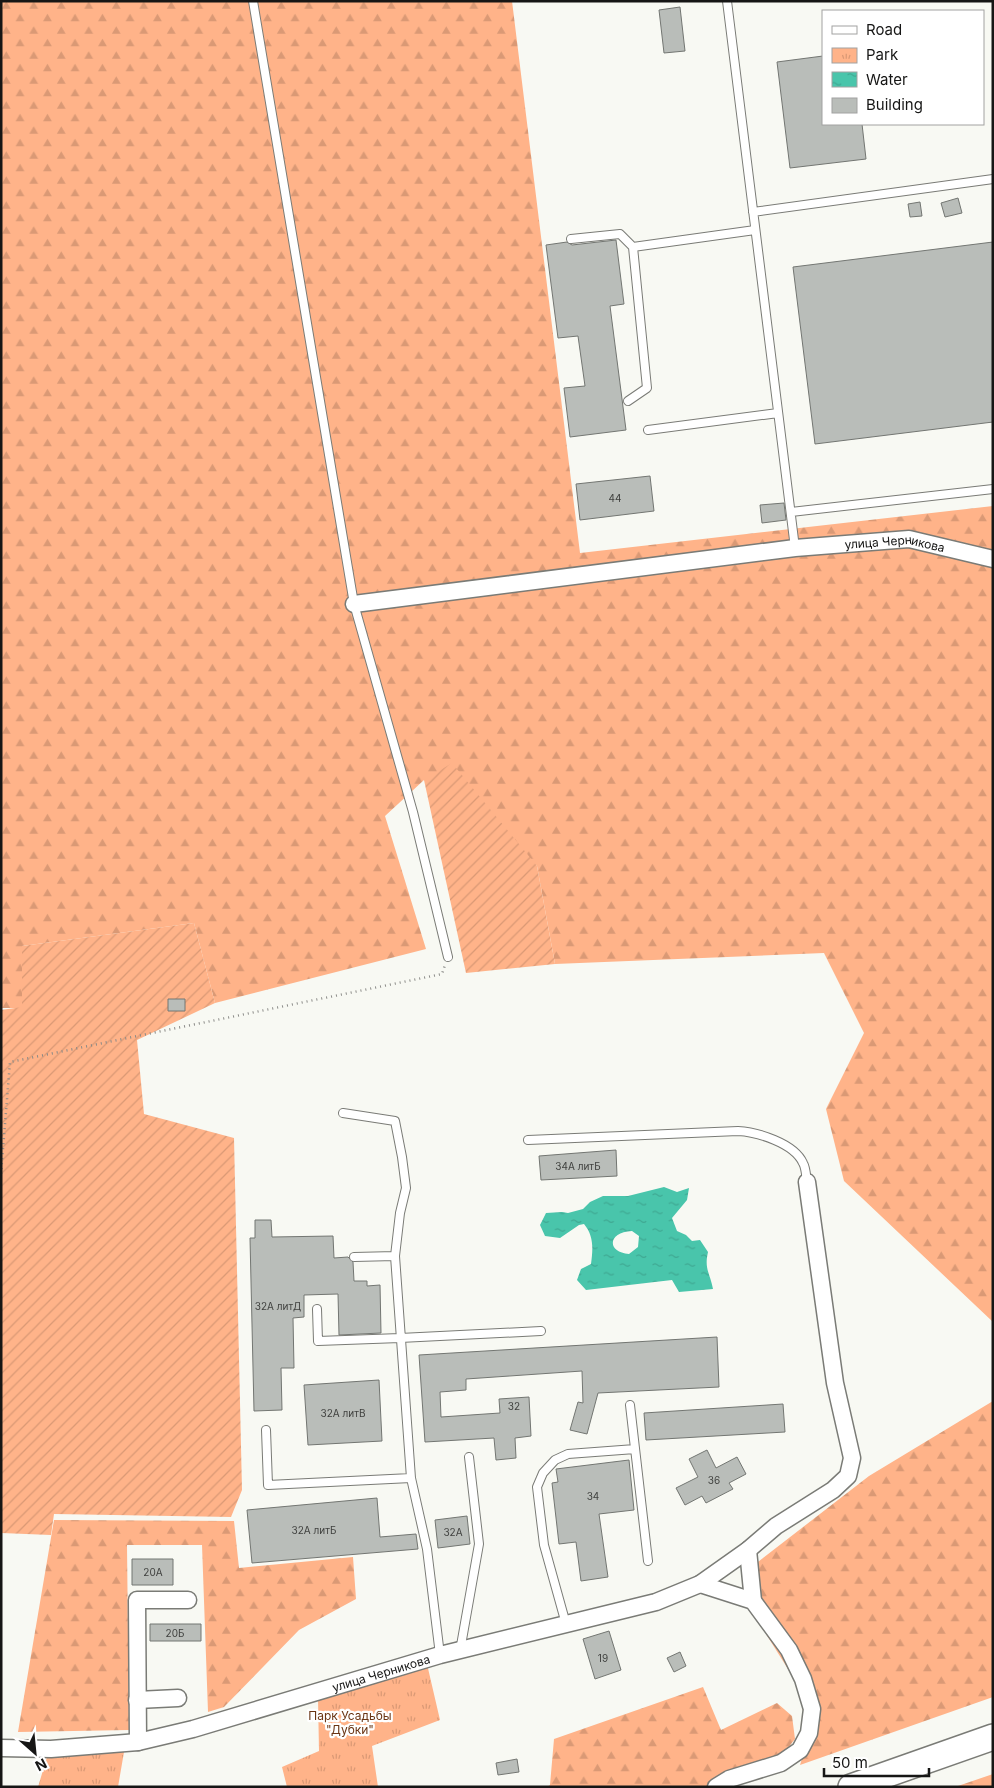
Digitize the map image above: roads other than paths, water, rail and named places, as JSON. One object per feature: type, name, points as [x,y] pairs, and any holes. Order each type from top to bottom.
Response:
[{"type":"main road","points":[[851,1787],[993,1737]]},
{"type":"street","name":"улица Черникова","points":[[354,604],[795,548],[909,539],[993,559]]},
{"type":"street","name":"улица Черникова","points":[[1,1748],[51,1749],[138,1742],[193,1730],[440,1655],[656,1602],[700,1584],[748,1550],[776,1526],[833,1490],[848,1476],[852,1458],[835,1383],[807,1182]]},
{"type":"street","points":[[716,1787],[729,1779],[781,1763],[800,1750],[809,1733],[812,1710],[803,1679],[789,1650],[753,1601],[748,1550]]},
{"type":"street","points":[[700,1584],[753,1601]]},
{"type":"street","points":[[138,1742],[137,1600],[188,1600]]},
{"type":"street","points":[[137,1700],[178,1698]]},
{"type":"lane","points":[[253,1],[354,604],[414,812],[448,957]]},
{"type":"lane","points":[[727,1],[795,548]]},
{"type":"lane","points":[[753,212],[993,179]]},
{"type":"lane","points":[[633,247],[756,230]]},
{"type":"lane","points":[[571,239],[620,234],[633,247],[647,388],[628,401]]},
{"type":"lane","points":[[648,430],[778,414]]},
{"type":"lane","points":[[791,512],[993,489]]},
{"type":"lane","points":[[343,1112],[395,1121],[402,1157],[406,1188],[400,1213],[395,1256],[400,1338],[411,1478],[427,1549],[440,1655]]},
{"type":"lane","points":[[528,1140],[738,1131],[756,1132],[789,1147],[803,1162],[807,1182]]},
{"type":"lane","points":[[354,1257],[395,1256]]},
{"type":"lane","points":[[317,1308],[318,1341],[541,1331]]},
{"type":"lane","points":[[630,1405],[648,1561]]},
{"type":"lane","points":[[266,1430],[268,1485],[411,1478]]},
{"type":"lane","points":[[566,1624],[544,1545],[537,1487],[543,1473],[555,1460],[568,1454],[635,1449]]},
{"type":"lane","points":[[460,1651],[479,1544],[469,1457]]},
{"type":"water","points":[[664,1187],[677,1192],[689,1188],[687,1200],[672,1218],[677,1231],[686,1235],[692,1241],[700,1240],[708,1252],[707,1267],[713,1289],[679,1292],[672,1280],[586,1290],[577,1280],[581,1269],[591,1264],[592,1243],[590,1233],[584,1224],[579,1225],[560,1238],[545,1236],[540,1225],[546,1213],[568,1213],[583,1209],[590,1202],[603,1196],[628,1196]],"holes":[[[632,1231],[639,1236],[638,1247],[629,1254],[616,1250],[613,1242],[614,1238],[618,1235]]]},
{"type":"park label","name":"Парк Усадьбы \"Дубки\"","points":[[350,1722]]}]
